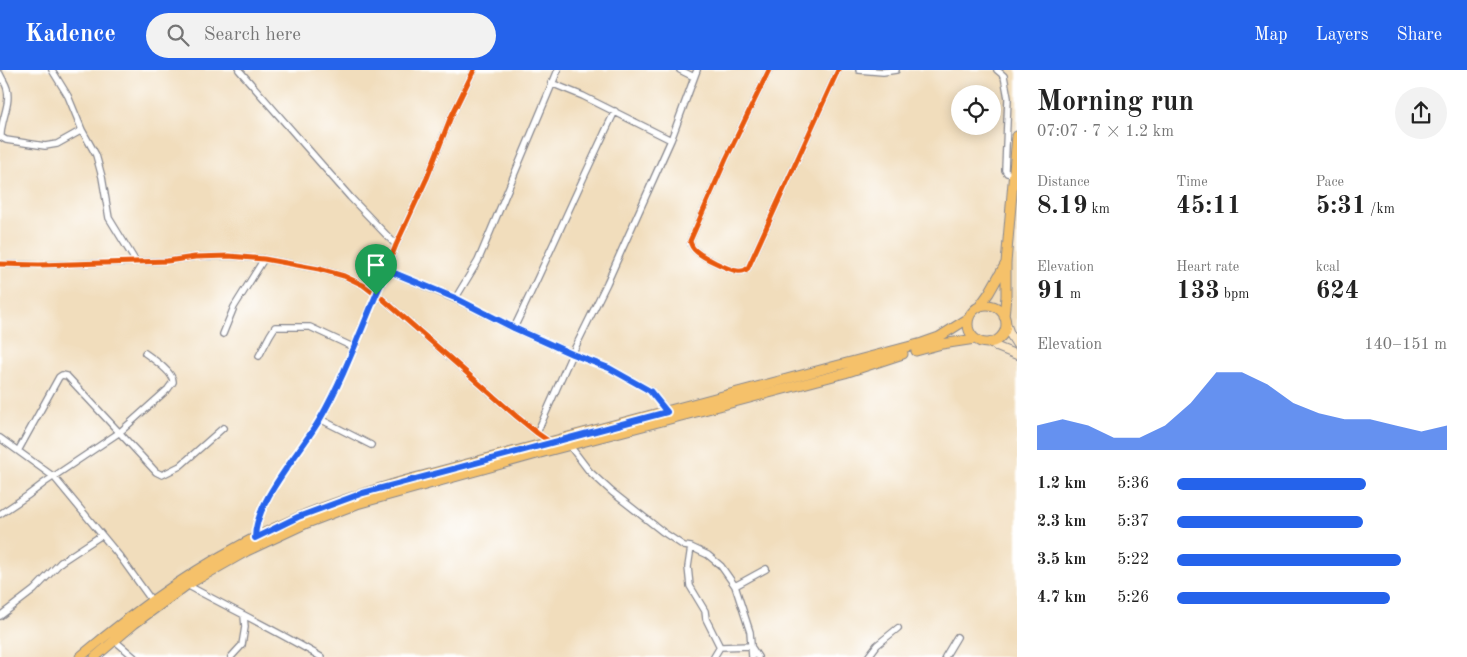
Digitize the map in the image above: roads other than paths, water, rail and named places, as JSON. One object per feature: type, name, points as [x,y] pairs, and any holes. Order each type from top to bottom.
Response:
[{"type":"main road","points":[[1006,263],[990,293],[972,312],[969,318],[968,326],[970,333],[975,339],[985,343],[997,340],[1005,329],[1006,263],[1017,136]]},
{"type":"main road","points":[[978,307],[984,305],[996,308],[1005,320],[1010,334],[1017,345]]},
{"type":"main road","points":[[80,657],[117,626],[186,576],[227,552],[298,517],[363,493],[922,343],[939,337],[969,318]]},
{"type":"main road","points":[[95,657],[114,640],[187,585],[256,547],[307,523],[357,504],[845,374],[900,355],[942,344],[975,339]]},
{"type":"main road","points":[[991,342],[997,347],[1017,354]]},
{"type":"street","points":[[52,70],[68,96],[82,130],[96,155],[109,218],[136,262]]},
{"type":"street","points":[[239,70],[350,197],[396,245]]},
{"type":"street","points":[[255,538],[259,515],[275,485],[320,419],[355,348],[396,245],[450,119],[474,70]]},
{"type":"street","points":[[455,298],[478,261],[558,70]]},
{"type":"street","points":[[680,70],[694,77]]},
{"type":"street","points":[[537,433],[671,140],[697,70]]},
{"type":"street","points":[[769,70],[726,159],[690,241],[691,246],[696,251],[738,272],[745,271],[748,268],[838,70]]},
{"type":"street","points":[[859,70],[883,72],[896,70]]},
{"type":"street","points":[[997,70],[1004,76],[1008,98],[1005,170],[1007,173],[1013,174]]},
{"type":"street","points":[[0,74],[7,88],[8,96],[0,129],[1,137],[6,140],[45,146],[57,144],[82,130]]},
{"type":"street","points":[[551,83],[615,111],[671,140]]},
{"type":"street","points":[[514,328],[583,176],[615,111]]},
{"type":"street","points":[[0,264],[39,266],[167,261],[195,257],[229,256],[296,264],[344,276],[376,294],[537,433],[550,442]]},
{"type":"street","points":[[223,334],[234,306],[264,259]]},
{"type":"street","points":[[387,270],[455,298],[514,328],[572,354],[609,368],[650,391],[667,412]]},
{"type":"street","points":[[259,356],[275,327],[310,328],[355,348]]},
{"type":"street","points":[[0,514],[120,432],[172,383],[173,379],[170,373],[145,353]]},
{"type":"street","points":[[18,451],[62,375],[66,376],[156,472],[162,474],[169,473],[180,466],[222,428]]},
{"type":"street","points":[[320,419],[371,445]]},
{"type":"street","points":[[0,438],[54,476],[152,601]]},
{"type":"street","points":[[570,446],[589,471],[612,492],[663,532],[684,546],[691,547],[708,555],[721,566],[735,586],[750,632],[752,657]]},
{"type":"street","points":[[0,616],[34,590],[61,562],[102,535]]},
{"type":"street","points":[[691,547],[688,566],[690,586],[705,611],[706,619],[720,647]]},
{"type":"street","points":[[735,586],[766,569]]},
{"type":"street","points":[[187,585],[321,657]]},
{"type":"street","points":[[231,657],[242,645],[245,627],[244,616]]},
{"type":"street","points":[[868,657],[898,628]]},
{"type":"street","points":[[945,657],[957,636]]},
{"type":"street","points":[[114,640],[134,657]]},
{"type":"street","points":[[720,647],[751,646]]},
{"type":"street","points":[[751,646],[758,657]]},
{"type":"street","points":[[714,657],[720,647]]}]
